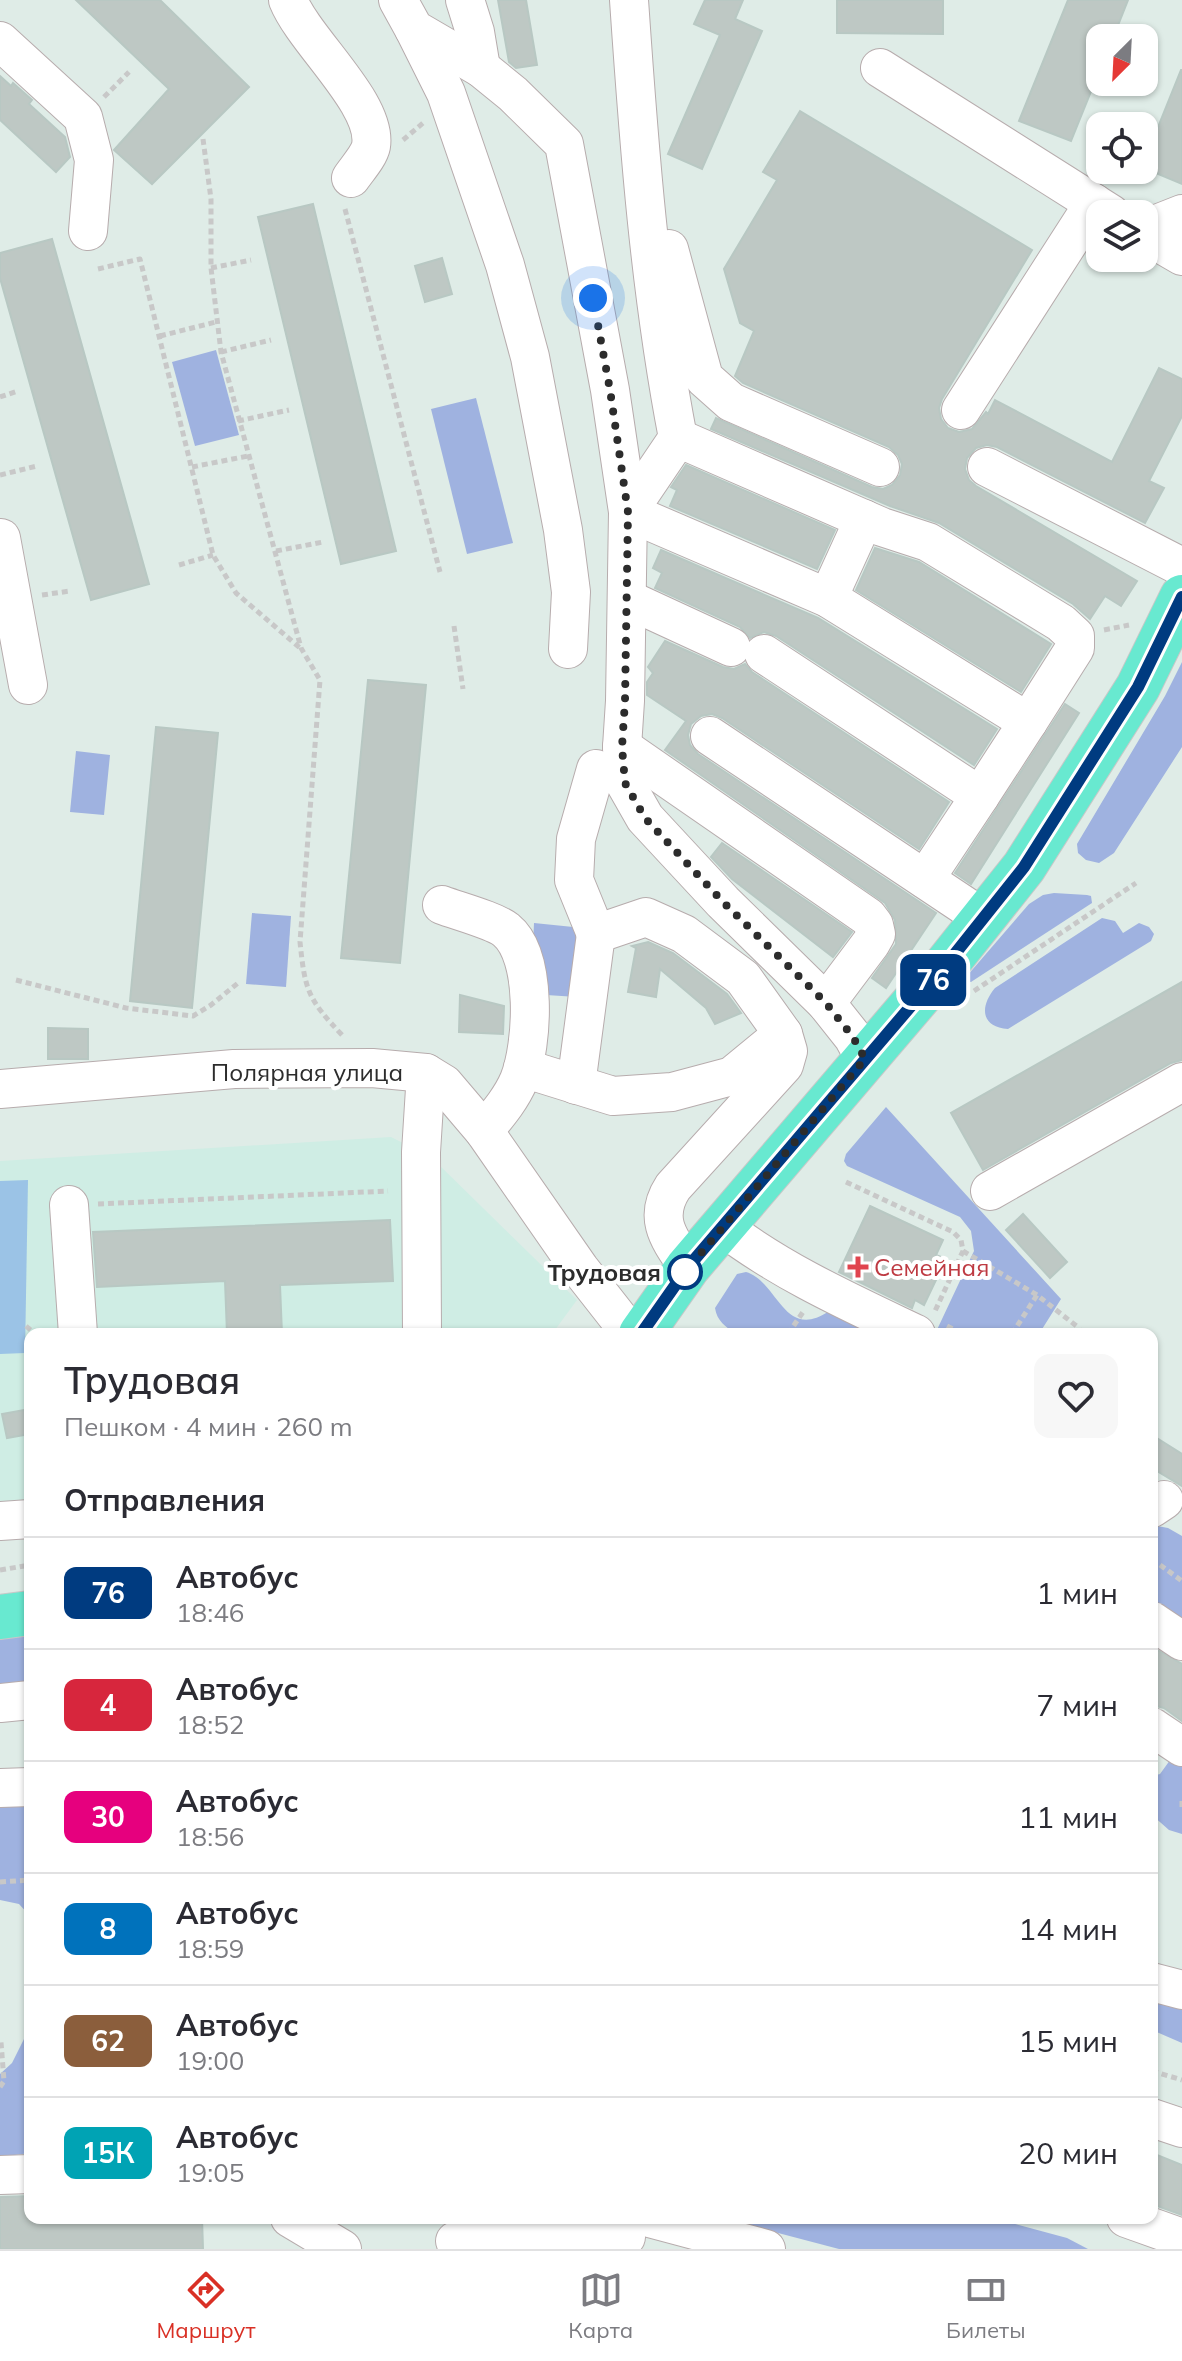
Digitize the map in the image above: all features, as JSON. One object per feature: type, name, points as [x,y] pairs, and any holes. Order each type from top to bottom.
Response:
[{"type":"main road","points":[[645,1328],[688,1267],[982,921],[1024,867],[1138,687],[1182,597]]},
{"type":"main road","points":[[0,1617],[24,1614]]},
{"type":"street","points":[[288,0],[296,19],[364,108],[371,148],[346,187]]},
{"type":"street","points":[[465,0],[475,32],[481,68]]},
{"type":"street","points":[[628,512],[678,438],[664,365],[640,173],[629,0]]},
{"type":"street","points":[[406,14],[513,94],[564,144],[610,390],[628,512],[625,701],[609,758],[576,839],[574,880],[596,934],[576,1085]]},
{"type":"street","points":[[406,14],[446,93],[505,265],[530,357],[563,530],[571,592],[568,649]]},
{"type":"street","points":[[0,41],[83,117],[94,160],[88,231]]},
{"type":"street","points":[[880,68],[1090,200]]},
{"type":"street","points":[[640,173],[671,255],[704,378],[731,402],[880,467]]},
{"type":"street","points":[[1158,225],[1182,214]]},
{"type":"street","points":[[961,410],[1086,232]]},
{"type":"street","points":[[1158,241],[1182,256]]},
{"type":"street","points":[[678,438],[864,519],[928,542],[1061,623],[1075,636],[1075,648],[925,879]]},
{"type":"street","points":[[987,467],[1182,567]]},
{"type":"street","points":[[628,512],[828,598],[1028,722]]},
{"type":"street","points":[[828,598],[864,519]]},
{"type":"street","points":[[1,538],[28,685]]},
{"type":"street","points":[[627,599],[747,650],[980,796]]},
{"type":"street","points":[[710,736],[965,906],[982,921]]},
{"type":"street","points":[[609,758],[645,818],[723,902],[826,1003],[853,1037],[865,1059]]},
{"type":"street","points":[[609,758],[868,917],[876,934],[826,1003]]},
{"type":"street","points":[[442,905],[506,930],[518,945],[525,963],[530,1007],[523,1068],[510,1098],[484,1131]]},
{"type":"street","points":[[596,934],[646,917],[684,934],[743,978],[783,1034],[788,1051],[784,1065],[673,1187],[664,1201],[662,1216],[670,1238],[688,1267]]},
{"type":"street","points":[[523,1068],[613,1096],[672,1092],[732,1076],[783,1034]]},
{"type":"street","name":"Полярная улица","points":[[0,1089],[234,1069],[372,1068],[426,1073],[444,1084],[484,1131],[580,1269],[626,1328]]},
{"type":"street","points":[[422,1328],[420,1190],[426,1073]]},
{"type":"street","points":[[990,1191],[1182,1082]]},
{"type":"street","points":[[69,1205],[78,1328]]},
{"type":"street","points":[[723,1227],[819,1288],[924,1326]]},
{"type":"street","points":[[0,1521],[24,1519]]},
{"type":"street","points":[[1158,1625],[1182,1641]]},
{"type":"street","points":[[0,1703],[24,1701]]},
{"type":"street","points":[[1158,1731],[1182,1747]]},
{"type":"street","points":[[0,1788],[24,1787]]},
{"type":"street","points":[[1158,1984],[1182,1990]]},
{"type":"street","points":[[1158,2120],[1182,2128]]},
{"type":"street","points":[[0,2175],[24,2174]]},
{"type":"street","points":[[300,2224],[342,2249]]},
{"type":"street","points":[[1143,2224],[1182,2238]]},
{"type":"street","points":[[455,2241],[588,2236],[638,2228],[766,2249]]},
{"type":"path","points":[[203,139],[211,199],[211,268],[221,352],[301,648],[320,680],[300,942],[304,981],[317,1008],[372,1068]]},
{"type":"path","points":[[346,187],[440,572]]},
{"type":"path","points":[[98,269],[140,259],[213,555],[236,593],[301,648]]},
{"type":"path","points":[[211,268],[251,260]]},
{"type":"path","points":[[160,336],[216,322]]},
{"type":"path","points":[[221,352],[271,340]]},
{"type":"path","points":[[0,397],[18,391]]},
{"type":"path","points":[[238,421],[289,410]]},
{"type":"path","points":[[192,467],[248,456]]},
{"type":"path","points":[[0,475],[37,466]]},
{"type":"path","points":[[276,551],[323,542]]},
{"type":"path","points":[[179,565],[213,555]]},
{"type":"path","points":[[454,626],[463,689]]},
{"type":"path","points":[[963,998],[1136,883]]},
{"type":"path","points":[[16,980],[126,1008],[193,1016],[238,983]]},
{"type":"path","points":[[846,1182],[953,1232],[961,1240],[963,1251],[924,1326]]},
{"type":"path","points":[[69,1205],[420,1190]]},
{"type":"path","points":[[963,1251],[1037,1295],[1079,1328]]},
{"type":"path","points":[[1016,1328],[1037,1295]]},
{"type":"path","points":[[1158,1563],[1182,1581]]},
{"type":"path","points":[[0,1570],[24,1566]]},
{"type":"path","points":[[1182,1801],[1182,1811]]},
{"type":"path","points":[[0,1882],[24,1880]]},
{"type":"path","points":[[0,2087],[4,2081],[1,2042]]},
{"type":"path","points":[[1158,2073],[1182,2080]]},
{"type":"shaded area","points":[[216,350],[239,435],[195,446],[172,362]]},
{"type":"shaded area","points":[[476,398],[513,543],[467,554],[431,409]]},
{"type":"shaded area","points":[[1182,662],[1182,747],[1114,853],[1099,863],[1086,860],[1078,853],[1077,844]]},
{"type":"shaded area","points":[[76,751],[110,755],[104,815],[70,812]]},
{"type":"shaded area","points":[[1043,895],[1091,896],[1092,903],[971,982],[965,981],[1029,904]]},
{"type":"shaded area","points":[[252,913],[291,916],[286,987],[246,984]]},
{"type":"shaded area","points":[[1102,918],[1115,921],[1123,933],[1139,923],[1149,927],[1154,934],[1151,941],[1008,1029],[988,1020],[985,1008],[995,988]]},
{"type":"shaded area","points":[[534,923],[583,928],[577,997],[531,994]]},
{"type":"shaded area","points":[[886,1107],[1061,1299],[1043,1328],[938,1328],[974,1251],[971,1231],[960,1217],[847,1166],[844,1161],[846,1154]]},
{"type":"shaded area","points":[[391,1137],[431,1157],[577,1300],[556,1328],[24,1328],[24,1538],[0,1540],[0,1161]]},
{"type":"shaded area","points":[[28,1180],[24,1353],[0,1354],[0,1181]]},
{"type":"shaded area","points":[[746,1272],[757,1278],[791,1315],[814,1319],[829,1311],[875,1328],[728,1328],[715,1308],[737,1274]]},
{"type":"shaded area","points":[[1158,1526],[1182,1536],[1182,1633],[1158,1617]]},
{"type":"shaded area","points":[[24,1629],[24,1689],[0,1691],[0,1631]]},
{"type":"shaded area","points":[[1173,1756],[1182,1758],[1182,1834],[1169,1830],[1158,1820],[1160,1774]]},
{"type":"shaded area","points":[[24,1799],[24,1909],[19,1904],[0,1900],[0,1800]]},
{"type":"shaded area","points":[[1158,2001],[1182,2007],[1182,2043],[1158,2033]]},
{"type":"shaded area","points":[[24,2039],[24,2154],[0,2157],[0,2074],[12,2063]]},
{"type":"shaded area","points":[[744,2224],[1015,2224],[1067,2238],[1088,2249],[839,2249]]},
{"type":"building","points":[[76,0],[160,0],[249,87],[152,184],[114,150],[169,89]]},
{"type":"building","points":[[498,0],[526,0],[537,65],[516,68],[509,62]]},
{"type":"building","points":[[705,0],[743,0],[735,19],[762,31],[702,169],[668,154],[720,35],[694,24]]},
{"type":"building","points":[[837,0],[943,0],[943,34],[837,33]]},
{"type":"building","points":[[1068,0],[1128,0],[1119,24],[1086,24],[1086,96],[1089,96],[1071,141],[1019,121]]},
{"type":"building","points":[[1182,70],[1182,184],[1158,174],[1158,127]]},
{"type":"building","points":[[0,76],[32,100],[29,104],[65,137],[70,157],[56,172],[0,120]]},
{"type":"building","points":[[800,111],[1032,250],[942,399],[939,408],[941,419],[948,428],[959,432],[972,429],[986,412],[988,414],[995,400],[1112,462],[1159,368],[1182,379],[1182,416],[1149,481],[1164,488],[1145,523],[997,447],[987,445],[976,448],[967,458],[965,469],[969,480],[976,486],[1137,581],[1121,606],[1105,596],[1090,619],[1073,604],[939,523],[890,506],[711,429],[716,418],[872,487],[883,489],[892,485],[900,475],[902,464],[889,447],[743,383],[735,376],[754,331],[740,323],[724,269],[777,180],[763,172]]},
{"type":"building","points":[[313,204],[396,551],[341,564],[258,217]]},
{"type":"building","points":[[52,239],[149,584],[91,600],[0,278],[0,253]]},
{"type":"building","points":[[442,258],[452,294],[425,302],[415,266]]},
{"type":"building","points":[[686,465],[835,530],[817,569],[670,506],[677,490],[671,487]]},
{"type":"building","points":[[875,548],[919,562],[1051,644],[1021,692],[856,590]]},
{"type":"building","points":[[661,550],[818,618],[997,729],[974,765],[776,636],[764,632],[750,638],[740,627],[655,588],[662,573],[653,568]]},
{"type":"building","points":[[665,641],[723,667],[734,669],[745,664],[752,672],[949,802],[919,849],[722,718],[712,714],[701,716],[691,724],[688,735],[690,745],[698,754],[936,913],[886,988],[872,978],[896,944],[895,920],[885,903],[665,750],[686,721],[647,695],[647,682],[653,673],[648,667]]},
{"type":"building","points":[[368,680],[426,685],[400,963],[341,958]]},
{"type":"building","points":[[1065,704],[1079,713],[971,884],[955,873]]},
{"type":"building","points":[[156,727],[218,733],[192,1008],[130,1001]]},
{"type":"building","points":[[722,843],[852,932],[833,957],[732,879],[711,857]]},
{"type":"building","points":[[648,942],[673,953],[727,994],[741,1013],[715,1024],[706,1008],[660,969],[656,997],[628,992],[636,948],[632,946]]},
{"type":"building","points":[[1182,982],[1182,1060],[1171,1063],[983,1170],[951,1113]]},
{"type":"building","points":[[460,995],[504,1006],[503,1034],[459,1032]]},
{"type":"building","points":[[48,1028],[88,1029],[88,1059],[48,1059]]},
{"type":"building","points":[[870,1206],[943,1240],[936,1255],[946,1259],[924,1305],[915,1300],[912,1308],[839,1272]]},
{"type":"building","points":[[1023,1214],[1067,1262],[1050,1278],[1006,1230]]},
{"type":"building","points":[[390,1220],[393,1281],[280,1285],[282,1328],[227,1328],[225,1281],[97,1287],[93,1232]]},
{"type":"building","points":[[24,1410],[24,1435],[7,1438],[2,1414]]},
{"type":"building","points":[[1158,1439],[1182,1454],[1182,1486],[1158,1472]]},
{"type":"building","points":[[1158,1650],[1182,1664],[1182,1721],[1158,1706]]},
{"type":"building","points":[[1158,2155],[1182,2165],[1182,2215],[1158,2206]]},
{"type":"building","points":[[24,2196],[24,2224],[202,2224],[203,2249],[0,2249],[0,2197]]},
{"type":"bus line","name":"76","points":[[645,1328],[688,1267],[946,965],[1024,867],[1138,687],[1182,597]]},
{"type":"place","name":"Семейная","points":[[858,1267]]},
{"type":"place","name":"Трудовая","points":[[685,1272]]},
{"type":"route","points":[[593,298],[628,512],[622,747],[625,783],[645,818],[723,902],[826,1003],[853,1037],[865,1059],[685,1272]]}]
